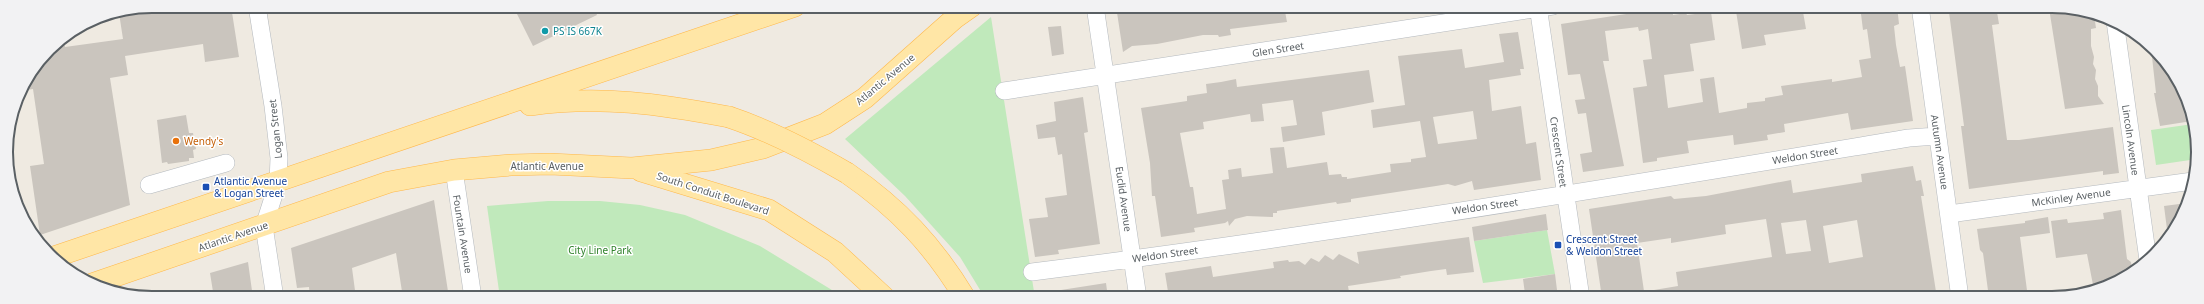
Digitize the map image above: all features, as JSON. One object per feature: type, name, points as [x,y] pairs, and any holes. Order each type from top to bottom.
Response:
[{"type":"main road","points":[[60,255],[774,13]]},
{"type":"main road","name":"Atlantic Avenue","points":[[100,281],[389,182],[454,170],[511,165],[550,164],[632,168],[712,160],[756,150],[825,124],[865,98],[962,13]]},
{"type":"main road","points":[[474,114],[565,100],[615,100],[676,107],[729,118],[752,125],[813,153],[847,173],[877,194],[902,216],[947,268],[961,291]]},
{"type":"main road","name":"South Conduit Boulevard","points":[[632,168],[769,210],[835,252],[877,291]]},
{"type":"street","name":"Logan Street","points":[[258,13],[273,106],[279,158],[278,182],[264,226],[274,291]]},
{"type":"street","name":"Euclid Avenue","points":[[1096,13],[1137,291]]},
{"type":"street","name":"Glen Street","points":[[1004,91],[1505,13]]},
{"type":"street","name":"Crescent Street","points":[[1544,13],[1565,194],[1580,291]]},
{"type":"street","name":"Autumn Avenue","points":[[1921,13],[1959,291]]},
{"type":"street","name":"Lincoln Avenue","points":[[2116,29],[2147,253]]},
{"type":"street","name":"Weldon Street","points":[[1032,272],[1132,259],[1565,194],[1901,140],[1937,136]]},
{"type":"street","points":[[149,184],[226,163]]},
{"type":"street","name":"Fountain Avenue","points":[[454,170],[472,291]]},
{"type":"street","name":"McKinley Avenue","points":[[1949,214],[2188,181]]},
{"type":"green space","points":[[991,17],[1034,291],[981,291],[960,257],[905,196],[845,139]]},
{"type":"green space","points":[[2188,125],[2191,143],[2191,160],[2156,165],[2151,130]]},
{"type":"green space","name":"City Line Park","points":[[548,201],[600,201],[640,205],[685,215],[760,246],[834,291],[499,291],[487,206]]},
{"type":"green space","points":[[1547,230],[1555,274],[1483,283],[1474,241]]},
{"type":"building","points":[[143,13],[232,13],[239,57],[205,62],[203,44],[125,56],[128,75],[110,78],[130,205],[41,235],[30,166],[44,164],[33,89],[28,90],[36,75],[47,60],[65,44],[65,47],[123,39],[120,17]]},
{"type":"building","name":"PS IS 667K","points":[[516,13],[596,13],[597,15],[533,46]]},
{"type":"building","points":[[1117,13],[1285,13],[1287,22],[1230,29],[1231,35],[1219,37],[1218,35],[1203,35],[1157,44],[1132,46],[1123,52]]},
{"type":"building","points":[[1633,13],[1673,13],[1673,15],[1686,13],[1687,15],[1711,13],[1715,40],[1690,44],[1694,71],[1664,75],[1668,108],[1703,102],[1700,79],[1714,77],[1719,113],[1747,108],[1747,103],[1765,101],[1765,98],[1783,95],[1781,86],[1832,79],[1832,82],[1862,77],[1859,60],[1871,58],[1867,29],[1863,30],[1861,13],[1898,13],[1899,24],[1894,26],[1896,45],[1900,67],[1905,66],[1913,121],[1851,130],[1848,113],[1784,124],[1785,132],[1767,135],[1768,140],[1734,145],[1733,135],[1687,141],[1689,153],[1657,158],[1657,161],[1643,163],[1633,88],[1647,86],[1643,60],[1652,59],[1648,29],[1639,31],[1638,27],[1605,31],[1609,61],[1603,61],[1624,166],[1583,172],[1580,154],[1592,152],[1586,113],[1578,114],[1575,100],[1585,99],[1580,74],[1568,75],[1561,24]]},
{"type":"building","points":[[1736,13],[1803,13],[1806,29],[1764,35],[1766,45],[1742,49]]},
{"type":"building","points":[[1949,13],[1997,13],[1999,24],[1992,25],[2007,140],[2019,140],[2113,127],[2119,173],[2103,175],[2103,171],[1969,189],[1961,126],[1964,126]]},
{"type":"building","points":[[2050,13],[2061,13],[2095,20],[2096,28],[2091,29],[2091,46],[2094,57],[2093,64],[2096,70],[2095,79],[2098,86],[2098,96],[2104,104],[2065,109]]},
{"type":"building","points":[[1061,26],[1064,54],[1052,56],[1048,27]]},
{"type":"building","points":[[1518,32],[1524,69],[1520,69],[1521,75],[1489,80],[1492,111],[1521,106],[1526,144],[1536,142],[1541,180],[1474,190],[1472,181],[1455,186],[1448,184],[1351,199],[1351,202],[1337,204],[1336,202],[1277,211],[1277,213],[1273,213],[1273,217],[1247,216],[1235,219],[1229,226],[1228,221],[1225,223],[1194,228],[1195,232],[1161,237],[1155,196],[1152,196],[1150,163],[1141,108],[1187,101],[1187,96],[1207,93],[1206,84],[1236,79],[1237,87],[1369,70],[1374,102],[1322,112],[1325,135],[1283,142],[1281,127],[1297,125],[1293,100],[1262,104],[1264,121],[1251,122],[1250,114],[1203,122],[1204,129],[1180,133],[1190,187],[1193,187],[1197,214],[1226,209],[1222,180],[1229,179],[1228,170],[1241,168],[1242,177],[1273,173],[1270,148],[1284,147],[1287,168],[1327,162],[1329,175],[1341,174],[1342,177],[1347,177],[1347,179],[1391,172],[1390,164],[1411,162],[1411,159],[1426,157],[1420,121],[1373,128],[1371,110],[1405,105],[1398,56],[1462,49],[1465,68],[1504,62],[1499,34]],"holes":[[[1473,111],[1477,139],[1438,144],[1433,117]]]},
{"type":"building","points":[[2152,56],[2162,67],[2177,91],[2184,107],[2187,122],[2160,126],[2154,93],[2156,93]]},
{"type":"building","points":[[1083,97],[1088,132],[1084,133],[1100,244],[1058,250],[1059,254],[1035,257],[1029,219],[1048,217],[1045,198],[1067,195],[1062,154],[1058,155],[1055,137],[1038,139],[1036,125],[1056,121],[1054,102]]},
{"type":"building","name":"Wendy's","points":[[186,115],[189,133],[193,133],[196,149],[193,150],[194,158],[189,158],[189,161],[168,164],[167,162],[162,163],[157,120]]},
{"type":"building","points":[[1913,166],[1916,181],[1921,180],[1924,196],[1921,196],[1936,291],[1654,291],[1678,286],[1676,272],[1772,257],[1766,219],[1725,225],[1726,234],[1671,243],[1671,238],[1637,243],[1644,291],[1601,291],[1589,209],[1671,196],[1674,199],[1706,196],[1791,180],[1793,193],[1862,182],[1861,174]],"holes":[[[1806,220],[1811,251],[1786,254],[1781,223]],[[1857,220],[1863,257],[1829,263],[1823,226]]]},
{"type":"building","points":[[434,200],[448,291],[402,291],[396,253],[352,268],[355,291],[309,291],[309,287],[297,288],[291,248]]},
{"type":"building","points":[[2181,204],[2167,229],[2164,206]]},
{"type":"building","points":[[2121,210],[2127,259],[2131,262],[2131,266],[2093,285],[2087,254],[2056,258],[2051,221],[2067,219],[2068,223],[2104,219],[2103,213]]},
{"type":"building","points":[[1546,214],[1548,230],[1474,241],[1472,227]]},
{"type":"building","points":[[2048,217],[2050,233],[2020,237],[2027,291],[1988,291],[1983,253],[1980,250],[1977,229],[2025,223],[2025,221]]},
{"type":"building","points":[[1469,237],[1474,272],[1447,275],[1446,269],[1431,271],[1400,276],[1401,278],[1348,286],[1349,291],[1168,291],[1165,273],[1211,266],[1213,277],[1274,268],[1273,262],[1288,260],[1289,262],[1299,261],[1305,265],[1311,258],[1319,262],[1325,255],[1333,260],[1339,254],[1359,264],[1357,252]]},
{"type":"building","points":[[248,262],[252,291],[213,291],[210,273]]},
{"type":"building","points":[[1555,274],[1557,291],[1525,291],[1523,279]]},
{"type":"building","points":[[1106,283],[1107,291],[1061,291]]},
{"type":"place","name":"PS IS 667K","points":[[545,31]]},
{"type":"place","name":"Wendy's","points":[[176,141]]},
{"type":"place","name":"Atlantic Avenue & Logan Street","points":[[206,187]]},
{"type":"place","name":"Crescent Street & Weldon Street","points":[[1558,245]]}]
